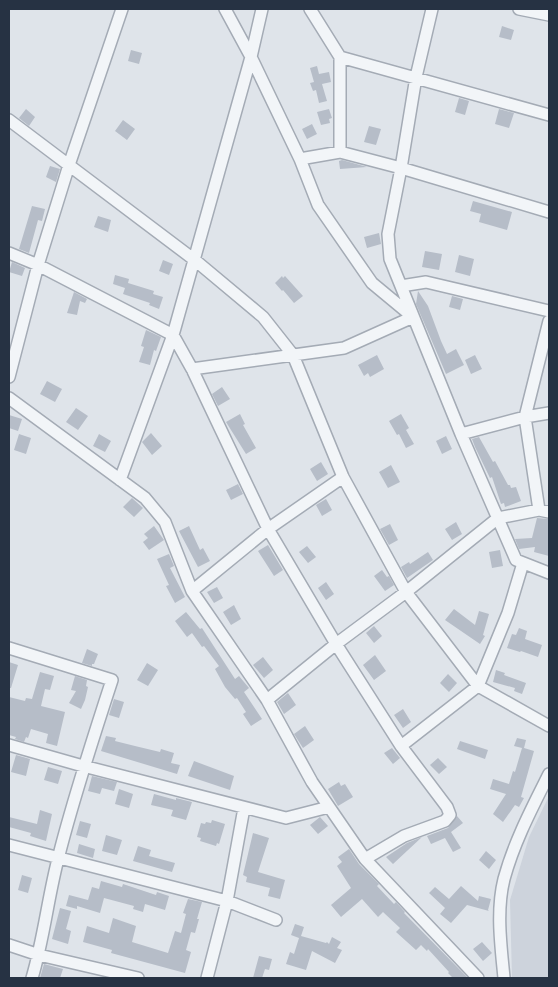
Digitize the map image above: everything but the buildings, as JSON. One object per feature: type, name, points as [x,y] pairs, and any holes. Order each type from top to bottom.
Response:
[{"type":"street","points":[[9,377],[38,265],[69,165],[122,9]]},
{"type":"street","points":[[225,9],[251,57],[300,159],[318,205],[372,282],[413,317]]},
{"type":"street","points":[[120,480],[174,335],[196,261],[251,57],[262,9]]},
{"type":"street","points":[[310,9],[340,57],[340,152]]},
{"type":"street","points":[[432,9],[416,78],[388,234],[390,259],[461,434],[516,560],[549,573]]},
{"type":"street","points":[[519,9],[549,15]]},
{"type":"street","points":[[340,57],[549,115]]},
{"type":"street","points":[[9,120],[196,261],[263,317],[293,355],[343,477],[406,592],[478,686],[549,726]]},
{"type":"street","points":[[300,159],[340,152],[549,212]]},
{"type":"street","points":[[9,254],[38,265],[174,335],[268,529],[336,644],[401,746],[447,807],[450,815],[445,821],[404,836],[365,859]]},
{"type":"street","points":[[401,286],[426,282],[549,311]]},
{"type":"street","points":[[192,369],[344,348],[413,317]]},
{"type":"street","points":[[267,700],[498,518],[544,511],[524,417],[549,321]]},
{"type":"street","points":[[9,398],[145,498],[165,522],[192,591],[267,700],[312,782],[329,807],[365,859],[478,978]]},
{"type":"street","points":[[461,434],[524,417],[549,413]]},
{"type":"street","points":[[192,591],[268,529],[343,477]]},
{"type":"street","points":[[401,746],[478,686],[508,613],[523,563]]},
{"type":"street","points":[[9,648],[112,680],[83,766],[58,857],[39,955],[32,978]]},
{"type":"street","points":[[9,745],[286,818],[329,807]]},
{"type":"street","points":[[504,978],[500,928],[500,908],[504,880],[522,828],[549,774]]},
{"type":"street","points":[[207,978],[227,901],[244,808]]},
{"type":"street","points":[[9,845],[227,901],[276,920]]},
{"type":"street","points":[[9,946],[39,955],[138,978]]},
{"type":"shaded area","points":[[549,796],[549,978],[512,978],[510,900],[529,837]]}]
